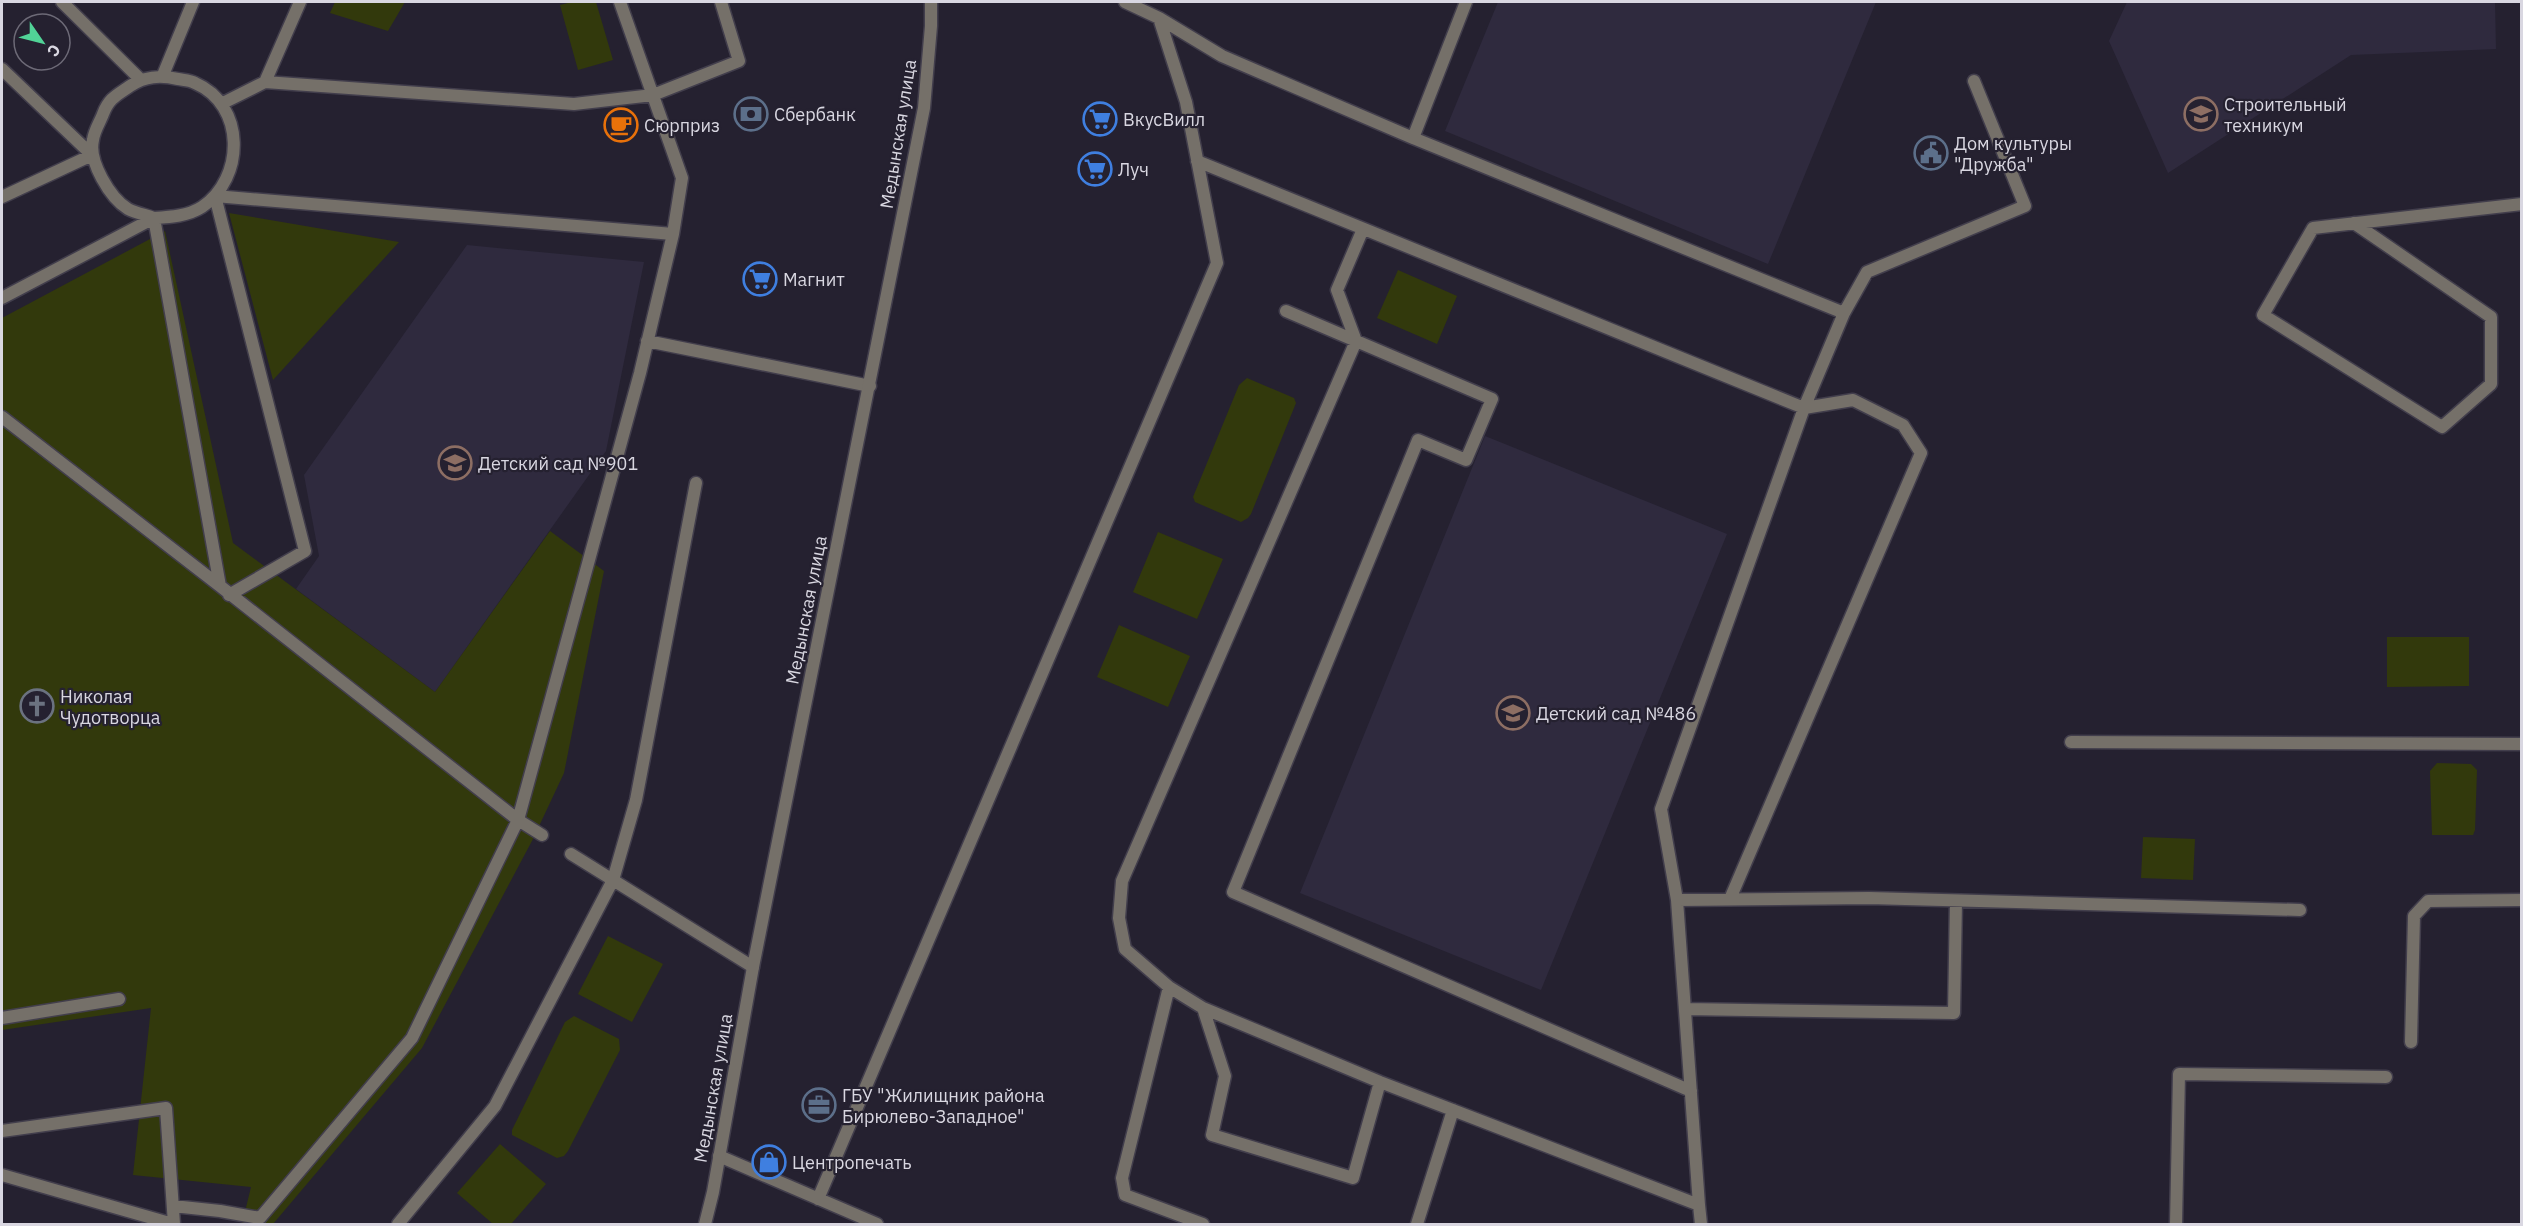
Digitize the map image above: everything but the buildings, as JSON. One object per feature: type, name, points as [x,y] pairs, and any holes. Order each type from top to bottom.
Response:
[{"type":"street","points":[[62,2],[140,79]]},
{"type":"street","points":[[163,75],[193,2]]},
{"type":"street","points":[[265,82],[300,2]]},
{"type":"street","points":[[173,1206],[220,1210],[260,1218],[412,1038],[518,820],[647,341],[673,234],[682,178],[620,2]]},
{"type":"street","points":[[221,104],[265,82],[574,104],[653,95],[739,61],[720,2]]},
{"type":"street","name":"Медынская улица","points":[[705,1224],[753,967],[924,108],[931,2]]},
{"type":"street","points":[[1125,2],[1159,18],[1221,56],[1413,138],[1844,313]]},
{"type":"street","points":[[1413,138],[1466,2]]},
{"type":"street","points":[[818,1199],[1217,263],[1186,102],[1159,18]]},
{"type":"street","points":[[2,69],[92,155]]},
{"type":"street","points":[[2,298],[154,218],[180,216],[201,208],[215,196],[229,176],[235,154],[232,127],[221,104],[196,83],[163,75],[140,79],[108,101],[92,140],[92,155],[99,177],[127,208],[154,218]]},
{"type":"street","points":[[1701,1224],[1677,900],[1661,809],[1804,408],[1844,313],[1867,273],[2025,206],[1974,81]]},
{"type":"street","points":[[2,197],[92,155]]},
{"type":"street","points":[[1197,161],[1804,408],[1853,400],[1903,425],[1922,453],[1730,899]]},
{"type":"street","points":[[215,196],[673,234]]},
{"type":"street","points":[[215,196],[305,551],[224,590]]},
{"type":"street","points":[[2354,223],[2491,317],[2491,384],[2442,427],[2263,315],[2313,228],[2354,223],[2522,204]]},
{"type":"street","points":[[154,218],[224,590]]},
{"type":"street","points":[[1363,229],[1337,290],[1356,341],[1122,881],[1119,918],[1125,949],[1169,987],[1203,1008],[1380,1082],[1699,1204]]},
{"type":"street","points":[[1286,311],[1492,399],[1466,460],[1418,440],[1233,892],[1691,1091]]},
{"type":"street","points":[[647,341],[870,386]]},
{"type":"street","points":[[2,417],[518,820],[542,835]]},
{"type":"street","points":[[398,1224],[495,1106],[613,880],[636,800],[696,483]]},
{"type":"street","points":[[2071,742],[2522,744]]},
{"type":"street","points":[[571,854],[753,967]]},
{"type":"street","points":[[1677,900],[1869,898],[2300,910]]},
{"type":"street","points":[[2411,1042],[2414,916],[2428,901],[2522,900]]},
{"type":"street","points":[[1685,1009],[1954,1013],[1956,901]]},
{"type":"street","points":[[1169,987],[1122,1178],[1125,1195],[1203,1224]]},
{"type":"street","points":[[2,1018],[118,999]]},
{"type":"street","points":[[1203,1008],[1225,1076],[1212,1135],[1353,1178],[1380,1082]]},
{"type":"street","points":[[2176,1224],[2179,1074],[2386,1077]]},
{"type":"street","points":[[2,1131],[166,1108],[174,1224],[2,1175]]},
{"type":"street","points":[[1418,1224],[1453,1110]]},
{"type":"street","points":[[719,1156],[877,1224]]},
{"type":"shaded area","points":[[1498,2],[1876,2],[1768,264],[1445,131]]},
{"type":"shaded area","name":"Строительный техникум","points":[[2127,2],[2495,2],[2496,49],[2351,55],[2168,173],[2109,41]]},
{"type":"shaded area","name":"Детский сад №901","points":[[467,245],[644,262],[606,451],[435,692],[296,589],[319,556],[304,475]]},
{"type":"shaded area","name":"Детский сад №486","points":[[1485,436],[1727,534],[1541,990],[1300,893]]},
{"type":"green space","points":[[335,2],[405,2],[388,31],[330,13]]},
{"type":"green space","points":[[572,2],[596,2],[613,60],[578,70],[560,5]]},
{"type":"green space","points":[[229,213],[399,242],[273,380]]},
{"type":"green space","points":[[165,231],[233,543],[435,692],[550,531],[604,571],[564,773],[533,839],[422,1048],[273,1224],[242,1224],[251,1187],[133,1175],[151,1008],[2,1030],[2,318]]},
{"type":"green space","points":[[1398,270],[1457,296],[1437,344],[1377,318]]},
{"type":"green space","points":[[1247,378],[1294,398],[1296,403],[1251,514],[1241,522],[1195,502],[1193,497],[1239,385]]},
{"type":"green space","points":[[1158,532],[1223,559],[1197,619],[1133,592]]},
{"type":"green space","points":[[1119,625],[1190,656],[1168,707],[1097,677]]},
{"type":"green space","points":[[2387,637],[2469,637],[2469,686],[2387,687]]},
{"type":"green space","points":[[2437,763],[2471,764],[2477,770],[2473,835],[2432,835],[2430,771]]},
{"type":"green space","points":[[2143,837],[2195,839],[2193,880],[2141,878]]},
{"type":"green space","points":[[608,936],[663,964],[632,1022],[578,994]]},
{"type":"green space","points":[[574,1016],[619,1039],[620,1050],[568,1151],[564,1156],[557,1158],[512,1135],[512,1130],[565,1022]]},
{"type":"green space","points":[[500,1144],[546,1184],[511,1224],[493,1224],[457,1193]]},
{"type":"place","name":"Сбербанк","points":[[751,114]]},
{"type":"place","name":"Строительный техникум","points":[[2201,114]]},
{"type":"place","name":"ВкусВилл","points":[[1100,119]]},
{"type":"place","name":"Сюрприз","points":[[621,125]]},
{"type":"place","name":"Дом культуры \"Дружба\"","points":[[1931,153]]},
{"type":"place","name":"Луч","points":[[1095,169]]},
{"type":"place","name":"Магнит","points":[[760,279]]},
{"type":"place","name":"Детский сад №901","points":[[455,463]]},
{"type":"place","name":"Николая Чудотворца","points":[[37,706]]},
{"type":"place","name":"Детский сад №486","points":[[1513,713]]},
{"type":"place","name":"ГБУ \"Жилищник района Бирюлево-Западное\"","points":[[819,1105]]},
{"type":"place","name":"Центропечать","points":[[769,1162]]}]
